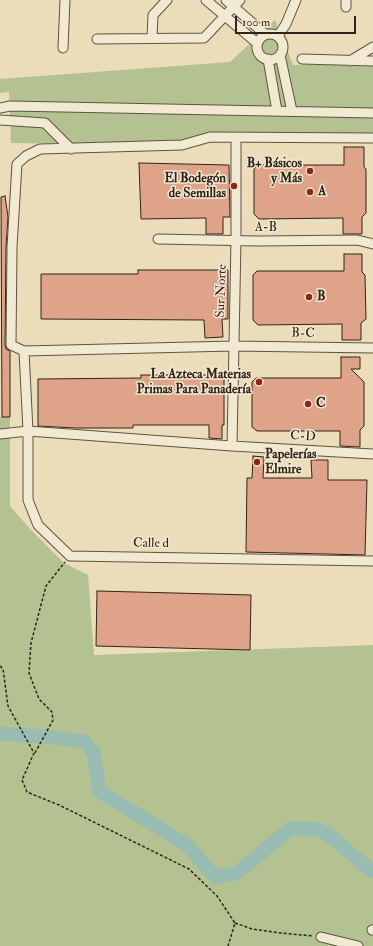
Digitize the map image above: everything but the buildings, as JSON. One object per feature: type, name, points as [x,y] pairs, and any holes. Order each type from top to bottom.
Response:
[{"type":"street","points":[[63,48],[65,0]]},
{"type":"street","points":[[152,38],[153,14],[166,0]]},
{"type":"street","points":[[206,0],[257,44]]},
{"type":"street","points":[[226,0],[237,3],[265,34]]},
{"type":"street","points":[[278,36],[286,24],[296,0]]},
{"type":"street","points":[[97,39],[204,38],[237,3]]},
{"type":"street","points":[[280,55],[276,58],[268,59],[260,56],[257,44],[259,40],[265,34],[274,34],[281,39],[283,47],[280,55],[292,111]]},
{"type":"street","points":[[350,61],[373,46]]},
{"type":"street","points":[[268,59],[277,111]]},
{"type":"street","points":[[302,59],[373,62]]},
{"type":"street","points":[[0,108],[10,106],[373,113]]},
{"type":"street","points":[[0,120],[45,123],[71,149]]},
{"type":"street","points":[[70,556],[38,525],[28,500],[28,430],[24,351],[11,345],[12,255],[17,164],[26,156],[40,150],[182,145],[210,137],[373,138]]},
{"type":"street","name":"Sur Norte","points":[[232,446],[236,240],[236,138]]},
{"type":"street","name":"A-B","points":[[158,239],[357,240],[373,244]]},
{"type":"street","name":"B-C","points":[[24,351],[233,346],[373,348]]},
{"type":"street","name":"C-D","points":[[0,434],[28,430],[232,446],[373,454]]},
{"type":"street","name":"Calle d","points":[[70,556],[373,560]]},
{"type":"street","points":[[321,937],[358,946]]},
{"type":"path","points":[[70,556],[46,586],[31,643],[29,673],[39,699],[52,712],[53,720],[38,744],[22,780],[27,792],[59,805],[189,869],[217,896],[235,923],[252,929],[321,937]]},
{"type":"path","points":[[0,666],[2,669],[8,706],[34,753]]},
{"type":"path","points":[[228,946],[235,923]]},
{"type":"green space","points":[[275,20],[293,65],[373,63],[373,133],[228,133],[181,145],[11,143],[9,92],[0,93],[0,79],[230,62]]},
{"type":"green space","points":[[0,417],[10,417],[10,506],[31,530],[64,563],[88,575],[94,655],[373,645],[373,946],[0,946]]},
{"type":"waterway","points":[[0,733],[83,741],[94,753],[99,791],[187,845],[215,877],[237,873],[291,828],[318,829],[333,838],[370,870],[373,870]]},
{"type":"place","name":"B+ Básicos y Más","points":[[310,171]]},
{"type":"place","name":"El Bodegón de Semillas","points":[[234,186]]},
{"type":"place","name":"A","points":[[310,192]]},
{"type":"place","name":"B","points":[[309,297]]},
{"type":"place","name":"La Azteca Materias Primas Para Panadería","points":[[259,382]]},
{"type":"place","name":"C","points":[[308,404]]},
{"type":"place","name":"Papelerías Elmire","points":[[257,462]]}]
